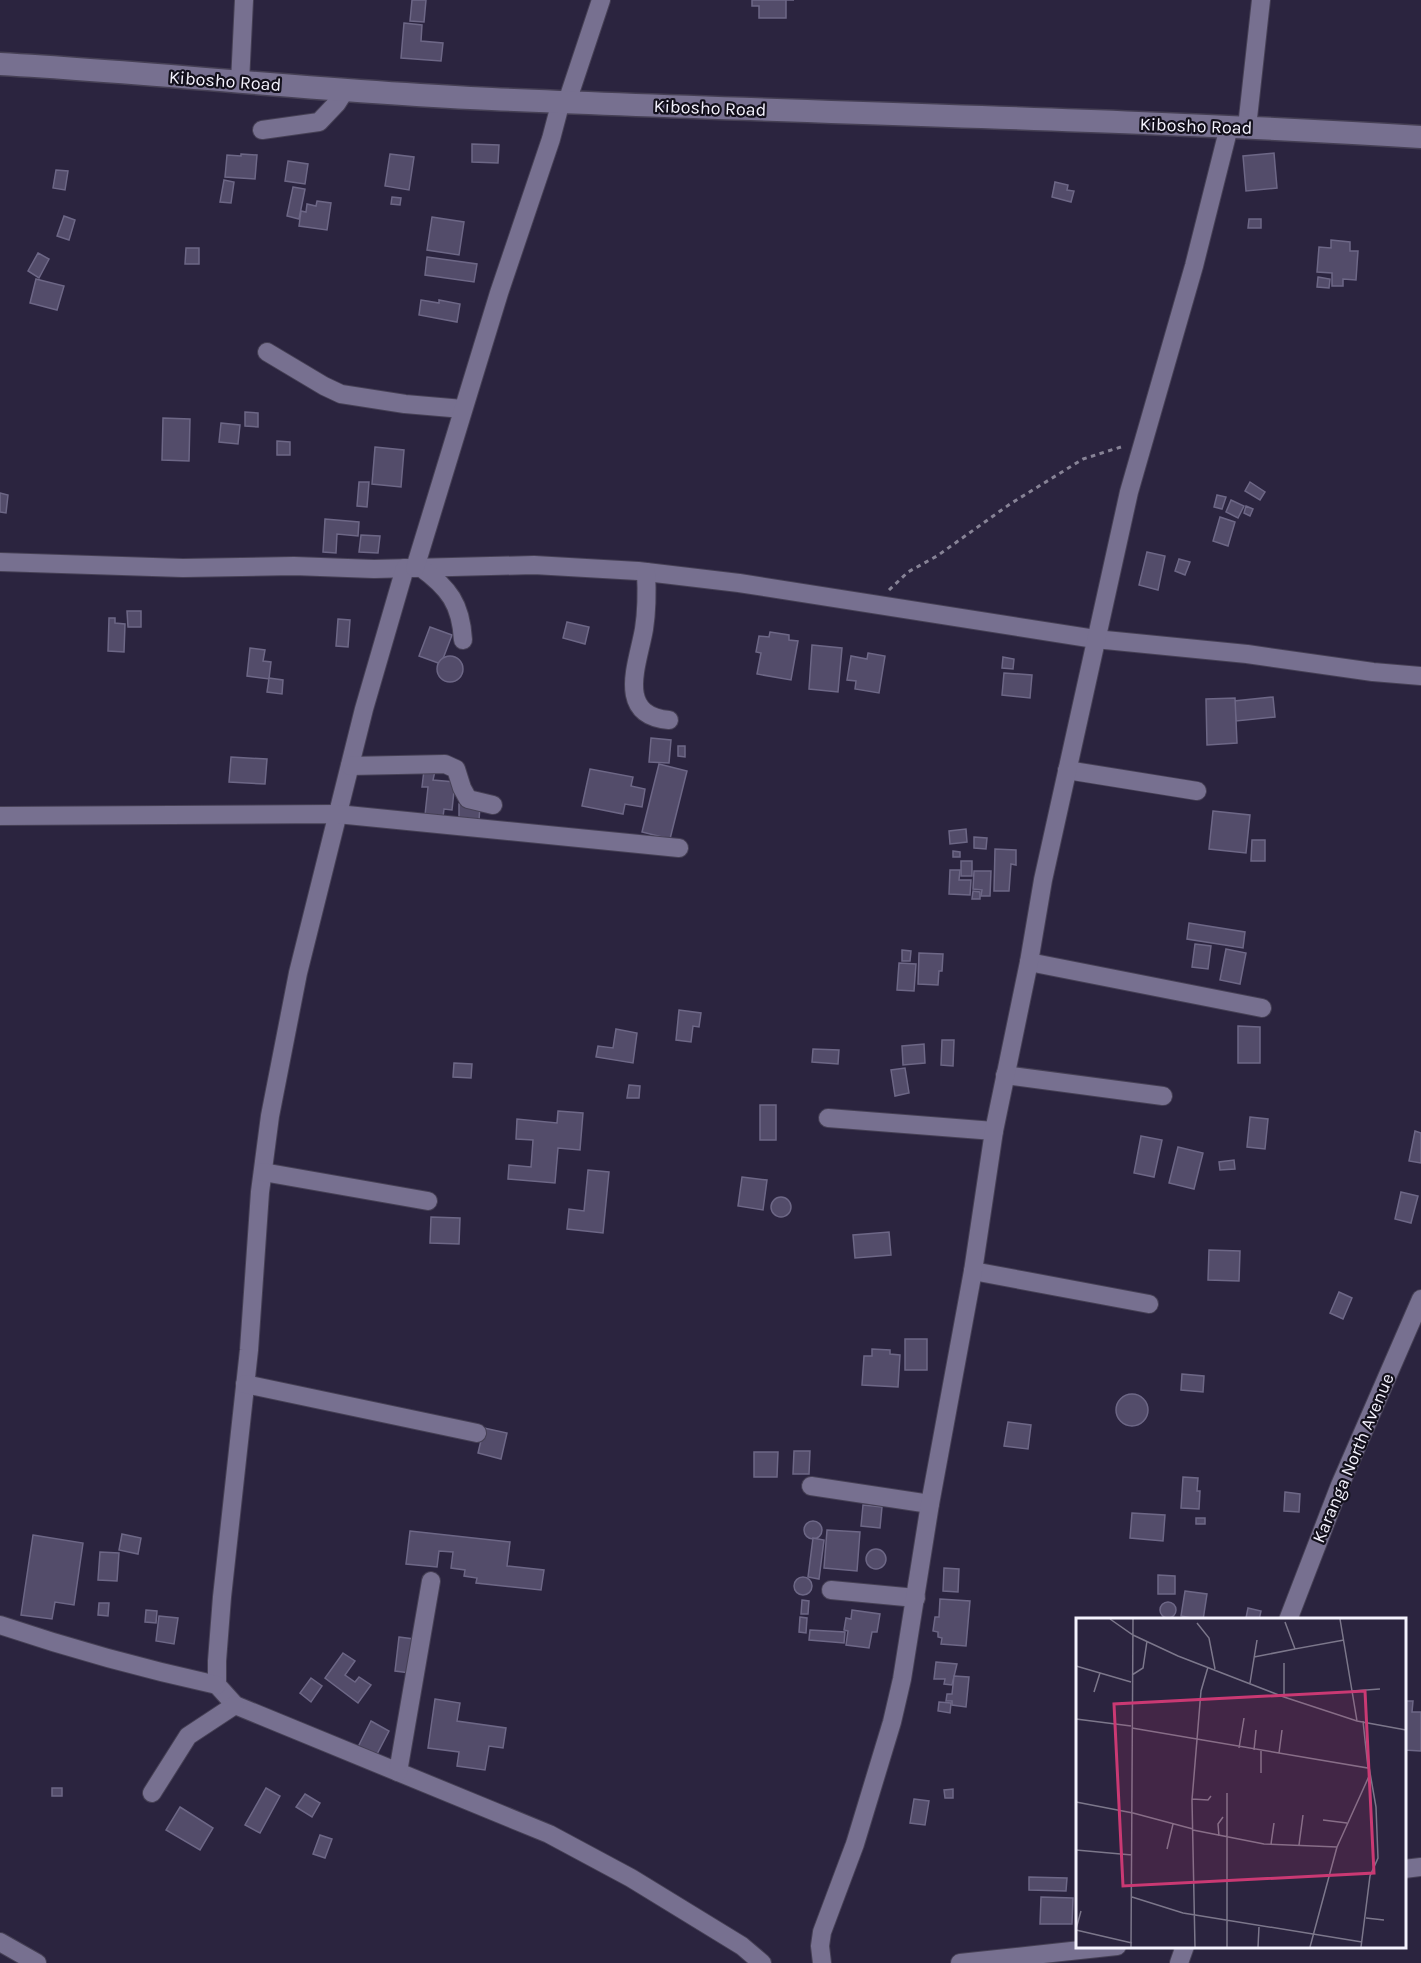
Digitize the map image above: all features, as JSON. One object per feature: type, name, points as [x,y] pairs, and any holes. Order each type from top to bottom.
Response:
[{"type":"street","points":[[240,82],[244,0]]},
{"type":"street","points":[[217,1685],[222,1597],[245,1384],[263,1172],[283,1043],[337,814],[384,636],[413,568],[499,292],[601,0]]},
{"type":"street","points":[[822,1963],[820,1946],[822,1932],[855,1844],[892,1722],[902,1679],[930,1504],[973,1271],[994,1131],[1029,962],[1043,880],[1095,639],[1129,492],[1194,266],[1238,127],[1261,0]]},
{"type":"street","name":"Kibosho Road","points":[[0,64],[489,99],[998,117],[1421,137]]},
{"type":"street","points":[[262,130],[318,122],[337,103],[346,89]]},
{"type":"street","points":[[267,352],[340,394],[405,404],[464,409]]},
{"type":"street","points":[[0,562],[183,568],[534,566],[646,572],[739,583],[1095,639],[1247,654],[1373,672],[1421,676]]},
{"type":"street","points":[[413,568],[446,590],[457,605],[463,640]]},
{"type":"street","points":[[646,572],[646,614],[635,676],[636,698],[640,707],[649,716],[669,720]]},
{"type":"street","points":[[350,766],[446,764],[456,769],[468,800],[493,805]]},
{"type":"street","points":[[1067,770],[1197,791]]},
{"type":"street","points":[[0,816],[337,814],[679,848]]},
{"type":"street","points":[[1029,962],[1263,1008]]},
{"type":"street","points":[[1005,1075],[1163,1096]]},
{"type":"street","points":[[828,1118],[994,1131]]},
{"type":"street","points":[[263,1172],[428,1201]]},
{"type":"street","points":[[973,1271],[1149,1304]]},
{"type":"street","name":"Karanga North Avenue","points":[[1289,1618],[1340,1485],[1413,1336],[1421,1299]]},
{"type":"street","points":[[245,1384],[477,1433]]},
{"type":"street","points":[[811,1486],[930,1504]]},
{"type":"street","points":[[398,1773],[431,1581]]},
{"type":"street","points":[[831,1590],[916,1598]]},
{"type":"street","points":[[0,1625],[62,1646],[217,1685],[235,1704],[549,1834],[631,1878],[742,1946],[762,1963]]},
{"type":"street","points":[[152,1793],[188,1737],[235,1704]]},
{"type":"street","points":[[1406,1869],[1421,1867]]},
{"type":"street","points":[[0,1942],[37,1963]]},
{"type":"street","points":[[960,1963],[1107,1948]]},
{"type":"street","points":[[1179,1963],[1185,1948]]},
{"type":"path","points":[[875,605],[908,572],[937,556],[1010,504],[1083,459],[1144,441]]},
{"type":"building","points":[[412,0],[426,0],[424,22],[410,21]]},
{"type":"building","points":[[752,0],[786,0],[786,18],[759,18],[759,6],[752,6]]},
{"type":"building","points":[[404,23],[422,25],[421,41],[443,43],[441,61],[401,58]]},
{"type":"building","points":[[472,144],[499,145],[498,163],[472,162]]},
{"type":"building","points":[[1274,153],[1277,188],[1246,191],[1243,156]]},
{"type":"building","points":[[241,154],[257,155],[255,179],[225,177],[227,155],[241,156]]},
{"type":"building","points":[[390,154],[414,157],[409,190],[385,186]]},
{"type":"building","points":[[288,161],[308,164],[305,184],[285,181]]},
{"type":"building","points":[[56,170],[68,171],[65,190],[53,188]]},
{"type":"building","points":[[224,180],[234,182],[231,203],[220,202]]},
{"type":"building","points":[[1055,182],[1068,185],[1067,190],[1074,191],[1071,202],[1052,197]]},
{"type":"building","points":[[293,187],[305,189],[299,219],[287,216]]},
{"type":"building","points":[[392,197],[401,198],[400,205],[391,204]]},
{"type":"building","points":[[317,201],[331,203],[327,230],[299,226],[301,211],[306,212],[307,204],[316,206]]},
{"type":"building","points":[[64,216],[75,220],[69,240],[57,236]]},
{"type":"building","points":[[432,217],[464,222],[459,255],[427,250]]},
{"type":"building","points":[[1249,219],[1261,219],[1261,228],[1248,228]]},
{"type":"building","points":[[1331,240],[1350,242],[1350,251],[1358,251],[1356,280],[1343,279],[1343,286],[1332,286],[1332,273],[1317,272],[1319,247],[1331,248]]},
{"type":"building","points":[[186,248],[199,248],[199,264],[185,264]]},
{"type":"building","points":[[38,253],[49,259],[39,278],[28,271]]},
{"type":"building","points":[[427,257],[477,264],[474,282],[425,275]]},
{"type":"building","points":[[1318,277],[1330,279],[1329,288],[1317,287]]},
{"type":"building","points":[[36,279],[64,286],[57,310],[30,303]]},
{"type":"building","points":[[421,300],[439,303],[439,300],[460,304],[457,322],[419,315]]},
{"type":"building","points":[[245,412],[258,413],[258,427],[245,426]]},
{"type":"building","points":[[163,418],[190,419],[189,461],[162,460]]},
{"type":"building","points":[[221,423],[240,425],[238,444],[219,442]]},
{"type":"building","points":[[277,441],[290,442],[290,455],[277,455]]},
{"type":"building","points":[[375,447],[404,450],[401,487],[372,484]]},
{"type":"building","points":[[359,482],[369,482],[367,507],[357,506]]},
{"type":"building","points":[[1250,482],[1265,492],[1260,500],[1245,491]]},
{"type":"building","points":[[0,493],[8,495],[6,513],[0,512]]},
{"type":"building","points":[[1217,495],[1226,497],[1222,509],[1214,507]]},
{"type":"building","points":[[1231,500],[1244,506],[1238,518],[1226,512]]},
{"type":"building","points":[[1246,506],[1253,509],[1250,516],[1244,513]]},
{"type":"building","points":[[1220,517],[1235,522],[1228,546],[1213,541]]},
{"type":"building","points":[[325,519],[359,522],[358,536],[337,534],[336,553],[323,552]]},
{"type":"building","points":[[361,535],[380,536],[378,553],[359,552]]},
{"type":"building","points":[[1147,552],[1165,556],[1158,590],[1139,585]]},
{"type":"building","points":[[1179,559],[1190,562],[1185,575],[1175,571]]},
{"type":"building","points":[[127,611],[141,611],[141,627],[128,627]]},
{"type":"building","points":[[109,618],[115,618],[115,623],[125,624],[124,652],[108,651]]},
{"type":"building","points":[[338,619],[350,620],[348,647],[336,646]]},
{"type":"building","points":[[567,622],[589,627],[585,644],[563,638]]},
{"type":"building","points":[[430,627],[452,635],[441,664],[419,656]]},
{"type":"building","points":[[770,632],[789,635],[789,640],[798,641],[791,680],[757,674],[761,653],[756,652],[759,636],[769,637]]},
{"type":"building","points":[[812,645],[842,648],[838,692],[809,689]]},
{"type":"building","points":[[250,648],[265,650],[263,661],[271,662],[269,679],[247,676]]},
{"type":"building","points":[[868,653],[885,656],[879,693],[855,689],[856,681],[847,680],[851,656],[867,659]]},
{"type":"building","points":[[450,656],[459,660],[463,669],[459,678],[450,682],[441,678],[437,669],[441,660]]},
{"type":"building","points":[[1003,657],[1014,659],[1013,669],[1002,668]]},
{"type":"building","points":[[1004,673],[1032,675],[1030,698],[1002,695]]},
{"type":"building","points":[[269,678],[283,680],[282,694],[267,692]]},
{"type":"building","points":[[1273,697],[1275,717],[1236,721],[1234,701]]},
{"type":"building","points":[[1235,698],[1237,743],[1207,745],[1206,699]]},
{"type":"building","points":[[651,738],[671,740],[669,763],[649,762]]},
{"type":"building","points":[[678,746],[685,746],[685,757],[678,756]]},
{"type":"building","points":[[231,757],[267,759],[265,784],[229,782]]},
{"type":"building","points":[[659,764],[687,771],[670,839],[642,832]]},
{"type":"building","points":[[590,769],[633,777],[631,786],[645,789],[642,807],[625,804],[623,814],[582,806]]},
{"type":"building","points":[[424,770],[435,771],[433,780],[455,782],[452,810],[444,809],[443,817],[425,815],[428,787],[422,787]]},
{"type":"building","points":[[459,804],[480,805],[479,821],[459,820]]},
{"type":"building","points":[[1213,811],[1250,815],[1246,853],[1209,849]]},
{"type":"building","points":[[966,829],[967,842],[950,844],[949,831]]},
{"type":"building","points":[[974,837],[987,838],[986,849],[974,848]]},
{"type":"building","points":[[1252,840],[1265,840],[1265,861],[1251,861]]},
{"type":"building","points":[[995,849],[1016,850],[1016,865],[1011,864],[1009,891],[994,891]]},
{"type":"building","points":[[953,851],[960,852],[960,857],[953,857]]},
{"type":"building","points":[[961,861],[972,861],[972,876],[961,876]]},
{"type":"building","points":[[950,870],[960,870],[959,880],[971,880],[970,895],[949,894]]},
{"type":"building","points":[[974,871],[991,871],[990,896],[981,896],[982,890],[973,889]]},
{"type":"building","points":[[973,891],[980,892],[980,899],[972,899]]},
{"type":"building","points":[[1189,923],[1245,932],[1243,948],[1187,939]]},
{"type":"building","points":[[1195,944],[1211,946],[1208,969],[1192,967]]},
{"type":"building","points":[[1226,949],[1246,953],[1240,984],[1220,980]]},
{"type":"building","points":[[902,950],[911,951],[910,961],[902,961]]},
{"type":"building","points":[[919,953],[943,954],[938,985],[918,984]]},
{"type":"building","points":[[899,963],[916,964],[914,991],[897,990]]},
{"type":"building","points":[[679,1010],[701,1013],[699,1027],[693,1026],[691,1042],[676,1040]]},
{"type":"building","points":[[1238,1026],[1260,1027],[1260,1063],[1238,1063]]},
{"type":"building","points":[[616,1029],[637,1033],[633,1063],[596,1057],[598,1046],[613,1048]]},
{"type":"building","points":[[942,1040],[954,1040],[953,1066],[941,1065]]},
{"type":"building","points":[[924,1044],[925,1063],[903,1065],[902,1046]]},
{"type":"building","points":[[813,1049],[839,1050],[838,1064],[812,1062]]},
{"type":"building","points":[[454,1063],[472,1064],[471,1078],[453,1077]]},
{"type":"building","points":[[905,1068],[909,1093],[895,1096],[891,1070]]},
{"type":"building","points":[[629,1085],[640,1086],[639,1098],[627,1098]]},
{"type":"building","points":[[760,1105],[776,1105],[776,1140],[760,1140]]},
{"type":"building","points":[[558,1111],[583,1113],[580,1150],[558,1148],[555,1183],[508,1179],[509,1165],[531,1167],[533,1140],[516,1139],[517,1119],[557,1123]]},
{"type":"building","points":[[1250,1117],[1268,1119],[1265,1149],[1247,1147]]},
{"type":"building","points":[[1415,1131],[1421,1133],[1421,1163],[1409,1161]]},
{"type":"building","points":[[1141,1136],[1162,1140],[1154,1177],[1134,1173]]},
{"type":"building","points":[[1178,1147],[1203,1153],[1194,1189],[1169,1183]]},
{"type":"building","points":[[1234,1160],[1235,1169],[1220,1170],[1219,1162]]},
{"type":"building","points":[[588,1170],[609,1172],[603,1233],[567,1229],[569,1209],[584,1211]]},
{"type":"building","points":[[742,1177],[767,1180],[763,1210],[738,1206]]},
{"type":"building","points":[[1401,1192],[1418,1196],[1411,1223],[1395,1219]]},
{"type":"building","points":[[777,1197],[785,1197],[791,1203],[791,1211],[785,1217],[777,1217],[771,1211],[771,1203]]},
{"type":"building","points":[[431,1217],[460,1218],[459,1244],[430,1243]]},
{"type":"building","points":[[889,1232],[891,1255],[855,1258],[853,1235]]},
{"type":"building","points":[[1209,1250],[1240,1251],[1239,1281],[1208,1280]]},
{"type":"building","points":[[1339,1292],[1352,1298],[1343,1319],[1330,1313]]},
{"type":"building","points":[[905,1339],[927,1339],[927,1370],[905,1370]]},
{"type":"building","points":[[872,1349],[890,1350],[890,1354],[900,1355],[898,1387],[862,1385],[864,1356],[872,1356]]},
{"type":"building","points":[[1182,1374],[1204,1376],[1203,1392],[1181,1390]]},
{"type":"building","points":[[1132,1394],[1143,1399],[1148,1410],[1143,1421],[1132,1426],[1121,1421],[1116,1410],[1121,1399]]},
{"type":"building","points":[[1008,1422],[1031,1425],[1028,1449],[1004,1446]]},
{"type":"building","points":[[484,1428],[507,1433],[501,1459],[478,1453]]},
{"type":"building","points":[[794,1451],[810,1451],[809,1474],[793,1474]]},
{"type":"building","points":[[754,1452],[778,1452],[777,1477],[754,1477]]},
{"type":"building","points":[[1183,1477],[1198,1478],[1199,1509],[1181,1508]]},
{"type":"building","points":[[1285,1492],[1300,1494],[1299,1512],[1284,1511]]},
{"type":"building","points":[[863,1505],[882,1507],[880,1528],[861,1526]]},
{"type":"building","points":[[1132,1513],[1165,1515],[1163,1541],[1130,1538]]},
{"type":"building","points":[[1196,1518],[1205,1518],[1205,1524],[1196,1524]]},
{"type":"building","points":[[813,1521],[819,1524],[822,1530],[819,1536],[813,1539],[807,1536],[804,1530],[807,1524]]},
{"type":"building","points":[[827,1530],[860,1532],[857,1571],[824,1568]]},
{"type":"building","points":[[410,1531],[510,1542],[507,1566],[544,1570],[541,1590],[476,1583],[477,1578],[464,1576],[465,1570],[451,1568],[453,1552],[439,1551],[437,1567],[406,1564]]},
{"type":"building","points":[[122,1534],[141,1538],[138,1554],[119,1550]]},
{"type":"building","points":[[33,1535],[83,1543],[74,1605],[55,1602],[52,1619],[21,1615]]},
{"type":"building","points":[[813,1538],[824,1540],[819,1579],[808,1577]]},
{"type":"building","points":[[876,1549],[883,1552],[886,1559],[883,1566],[876,1569],[869,1566],[866,1559],[869,1552]]},
{"type":"building","points":[[100,1552],[119,1553],[117,1581],[98,1580]]},
{"type":"building","points":[[944,1568],[959,1569],[958,1592],[943,1591]]},
{"type":"building","points":[[1158,1575],[1175,1576],[1175,1594],[1158,1594]]},
{"type":"building","points":[[803,1577],[809,1580],[812,1586],[809,1592],[803,1595],[797,1592],[794,1586],[797,1580]]},
{"type":"building","points":[[1185,1591],[1207,1594],[1203,1618],[1181,1616]]},
{"type":"building","points":[[940,1599],[970,1601],[966,1646],[941,1644],[942,1638],[938,1637],[938,1632],[933,1631],[935,1617],[939,1617]]},
{"type":"building","points":[[802,1600],[809,1601],[808,1614],[801,1614]]},
{"type":"building","points":[[1165,1602],[1171,1602],[1176,1610],[1174,1616],[1165,1618],[1160,1613],[1160,1607]]},
{"type":"building","points":[[99,1603],[109,1603],[108,1616],[98,1615]]},
{"type":"building","points":[[1248,1608],[1261,1611],[1259,1618],[1246,1618]]},
{"type":"building","points":[[146,1610],[157,1611],[156,1623],[145,1622]]},
{"type":"building","points":[[852,1610],[880,1614],[877,1632],[872,1632],[869,1648],[846,1645],[848,1631],[844,1630],[846,1618],[851,1619]]},
{"type":"building","points":[[159,1616],[178,1618],[174,1644],[156,1641]]},
{"type":"building","points":[[800,1617],[807,1618],[806,1633],[799,1632]]},
{"type":"building","points":[[810,1630],[845,1632],[844,1643],[809,1640]]},
{"type":"building","points":[[399,1637],[414,1639],[410,1673],[395,1671]]},
{"type":"building","points":[[343,1653],[355,1661],[345,1675],[355,1682],[359,1677],[371,1685],[358,1703],[325,1678]]},
{"type":"building","points":[[936,1662],[957,1664],[952,1685],[944,1684],[945,1679],[934,1679]]},
{"type":"building","points":[[954,1676],[969,1677],[966,1707],[952,1705],[952,1701],[946,1701],[947,1694],[952,1694]]},
{"type":"building","points":[[311,1678],[322,1686],[311,1702],[300,1693]]},
{"type":"building","points":[[435,1699],[460,1703],[457,1721],[506,1728],[503,1748],[489,1746],[485,1770],[457,1766],[459,1752],[428,1748]]},
{"type":"building","points":[[1406,1701],[1413,1701],[1412,1712],[1421,1712],[1421,1751],[1406,1750]]},
{"type":"building","points":[[939,1702],[951,1703],[950,1713],[938,1711]]},
{"type":"building","points":[[371,1721],[389,1731],[376,1756],[358,1747]]},
{"type":"building","points":[[52,1788],[62,1788],[62,1796],[52,1796]]},
{"type":"building","points":[[266,1788],[280,1796],[260,1833],[245,1825]]},
{"type":"building","points":[[953,1789],[953,1798],[945,1798],[944,1790]]},
{"type":"building","points":[[305,1794],[320,1803],[312,1817],[296,1807]]},
{"type":"building","points":[[914,1799],[929,1801],[925,1825],[910,1823]]},
{"type":"building","points":[[180,1807],[213,1828],[200,1850],[166,1830]]},
{"type":"building","points":[[320,1835],[332,1839],[325,1858],[313,1854]]},
{"type":"building","points":[[1029,1877],[1067,1878],[1066,1891],[1029,1890]]},
{"type":"building","points":[[1041,1897],[1073,1898],[1072,1924],[1040,1924]]}]
